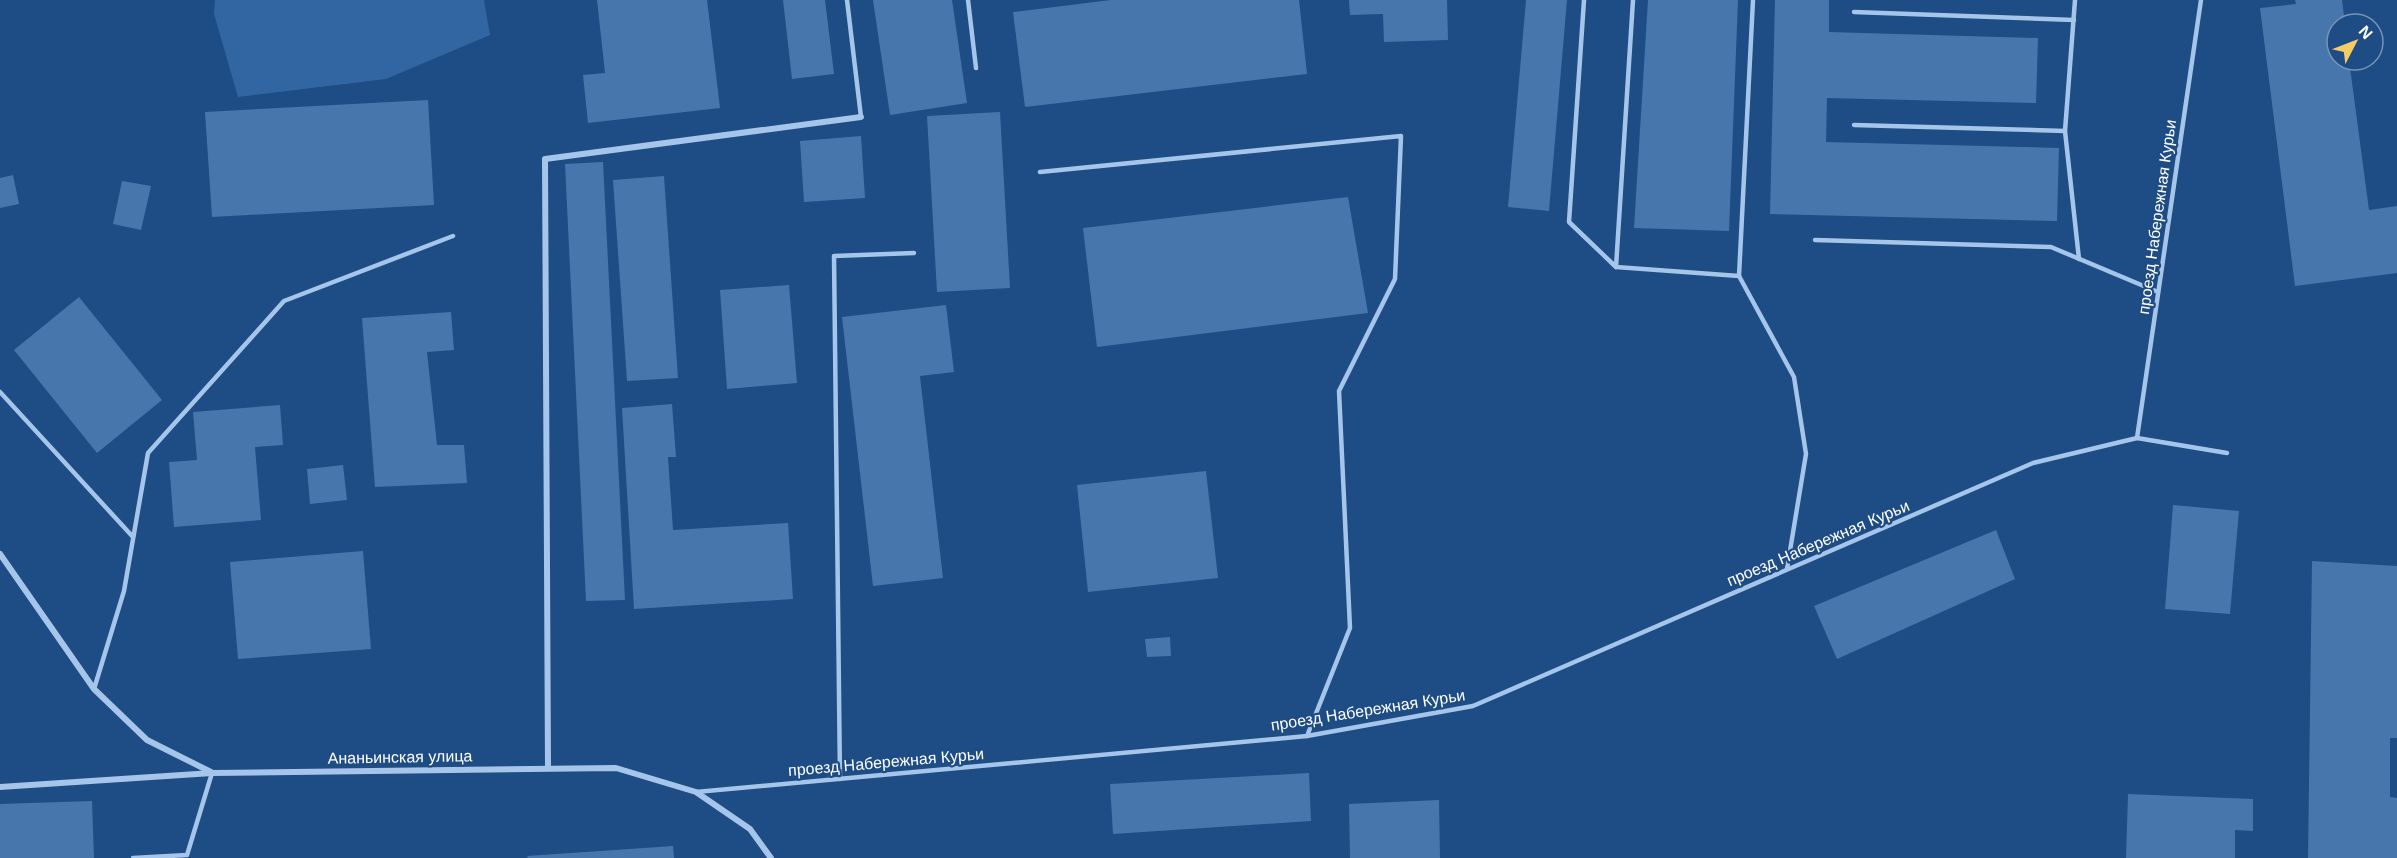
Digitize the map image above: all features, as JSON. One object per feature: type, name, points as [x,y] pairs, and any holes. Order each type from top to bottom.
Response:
[{"type":"street","points":[[548,768],[545,159],[861,117]]},
{"type":"street","points":[[0,554],[93,689],[147,740],[212,773]]},
{"type":"street","name":"Ананьинская улица","points":[[0,787],[212,773],[616,768],[696,792],[750,829],[771,858]]},
{"type":"lane","points":[[847,0],[861,117]]},
{"type":"lane","points":[[968,0],[976,68]]},
{"type":"lane","points":[[1584,0],[1569,222],[1616,267],[1739,276]]},
{"type":"lane","points":[[1616,267],[1633,0]]},
{"type":"lane","points":[[1753,0],[1739,276],[1794,376],[1806,454],[1787,569]]},
{"type":"lane","points":[[2076,0],[2065,131],[2079,259]]},
{"type":"lane","name":"проезд Набережная Курьи","points":[[2137,438],[2201,0]]},
{"type":"lane","points":[[1854,12],[2074,20]]},
{"type":"lane","points":[[1854,125],[2065,131]]},
{"type":"lane","points":[[1040,172],[1401,136],[1395,279],[1339,391],[1350,628],[1307,736]]},
{"type":"lane","points":[[93,689],[124,591],[148,453],[284,301],[453,236]]},
{"type":"lane","points":[[1815,240],[2051,247],[2158,292]]},
{"type":"lane","points":[[840,779],[834,256],[914,253]]},
{"type":"lane","points":[[0,392],[133,537]]},
{"type":"lane","name":"проезд Набережная Курьи","points":[[696,792],[1307,736],[1473,705],[2033,463],[2137,438],[2228,453]]},
{"type":"lane","points":[[133,858],[187,855],[212,773]]},
{"type":"shaded area","points":[[215,0],[484,0],[490,35],[386,79],[238,97],[214,14]]},
{"type":"building","points":[[597,0],[707,0],[720,108],[588,123],[583,75],[605,73]]},
{"type":"building","points":[[783,0],[825,0],[834,74],[792,79]]},
{"type":"building","points":[[873,0],[952,0],[967,103],[890,115]]},
{"type":"building","points":[[1111,0],[1299,0],[1307,74],[1025,107],[1013,12]]},
{"type":"building","points":[[1349,0],[1447,0],[1448,40],[1384,42],[1383,14],[1350,15]]},
{"type":"building","points":[[1526,0],[1567,0],[1549,211],[1508,207]]},
{"type":"building","points":[[1648,0],[1738,0],[1729,231],[1634,228]]},
{"type":"building","points":[[1775,0],[1829,0],[1829,32],[2038,38],[2036,103],[1827,98],[1826,142],[2059,148],[2057,221],[1770,214]]},
{"type":"building","points":[[2295,0],[2342,0],[2344,12],[2325,12],[2325,72],[2351,72],[2369,210],[2397,206],[2397,273],[2295,286],[2260,8],[2296,4]]},
{"type":"building","points":[[428,100],[434,205],[212,217],[205,112]]},
{"type":"building","points":[[1000,112],[1010,288],[937,292],[927,116]]},
{"type":"building","points":[[861,136],[865,198],[804,202],[800,141]]},
{"type":"building","points":[[603,162],[625,600],[586,601],[565,164]]},
{"type":"building","points":[[13,175],[19,204],[0,208],[0,178]]},
{"type":"building","points":[[664,176],[678,378],[627,381],[613,180]]},
{"type":"building","points":[[122,181],[151,186],[141,230],[113,224]]},
{"type":"building","points":[[1348,197],[1368,313],[1097,347],[1083,228]]},
{"type":"building","points":[[789,285],[797,383],[727,389],[720,290]]},
{"type":"building","points":[[79,297],[162,400],[97,453],[14,350]]},
{"type":"building","points":[[946,305],[954,372],[920,376],[943,578],[873,586],[842,317]]},
{"type":"building","points":[[451,312],[454,350],[427,352],[437,445],[464,445],[467,483],[375,487],[362,318]]},
{"type":"building","points":[[672,404],[676,457],[668,457],[673,530],[788,523],[793,599],[634,609],[622,408]]},
{"type":"building","points":[[280,405],[283,445],[255,447],[261,520],[174,527],[169,462],[197,460],[193,412]]},
{"type":"building","points":[[343,465],[347,500],[310,504],[307,469]]},
{"type":"building","points":[[1206,471],[1218,578],[1088,592],[1077,485]]},
{"type":"building","points":[[2173,505],[2239,511],[2230,614],[2165,609]]},
{"type":"building","points":[[1996,530],[2015,579],[1837,659],[1814,606]]},
{"type":"building","points":[[363,551],[371,649],[238,659],[230,562]]},
{"type":"building","points":[[2312,561],[2397,566],[2397,738],[2390,738],[2390,797],[2397,798],[2397,858],[2308,858]]},
{"type":"building","points":[[1170,637],[1171,656],[1147,657],[1145,639]]},
{"type":"building","points":[[1309,773],[1311,821],[1113,834],[1110,784]]},
{"type":"building","points":[[2128,794],[2253,799],[2253,831],[2235,830],[2235,858],[2126,858]]},
{"type":"building","points":[[1439,800],[1440,858],[1350,858],[1349,804]]},
{"type":"building","points":[[92,801],[94,858],[0,858],[0,804]]},
{"type":"building","points":[[673,846],[674,858],[528,858],[527,856]]}]
